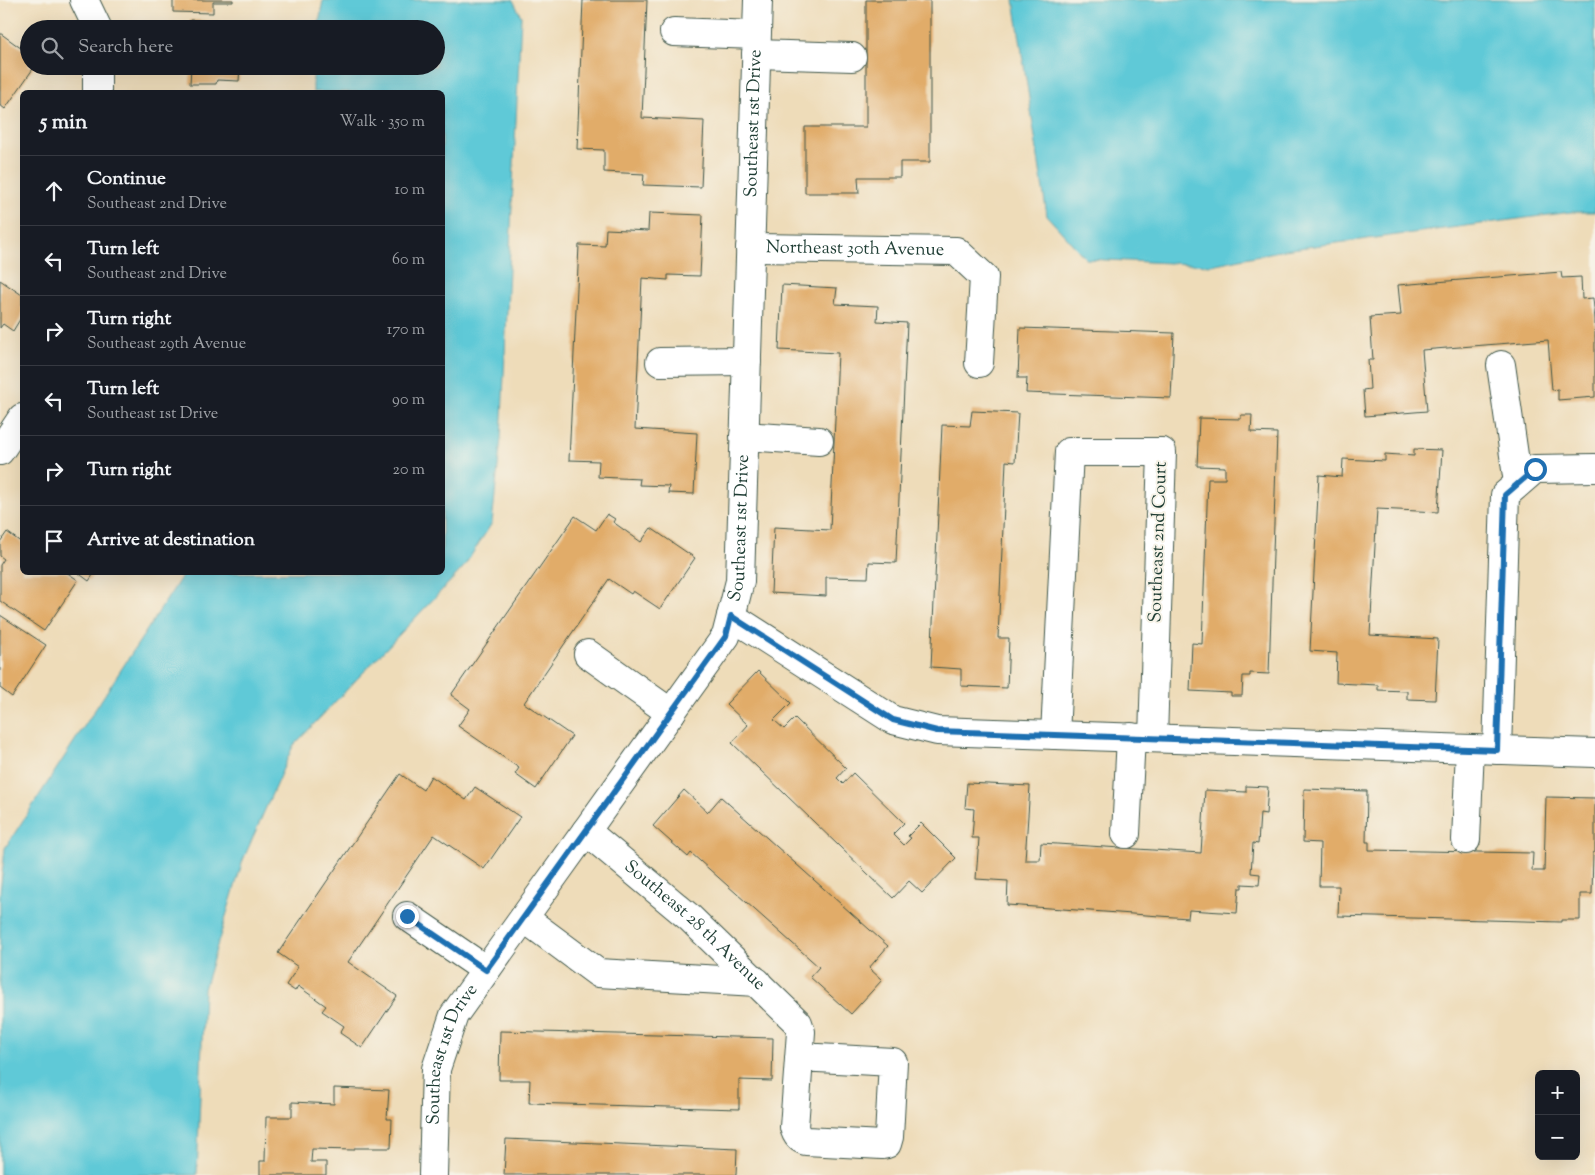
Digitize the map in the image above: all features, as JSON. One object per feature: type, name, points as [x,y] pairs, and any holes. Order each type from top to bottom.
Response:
[{"type":"street","points":[[84,0],[94,20]]},
{"type":"street","name":"Southeast 1st Drive","points":[[433,1175],[436,1069],[454,1015],[726,636],[740,580],[758,0]]},
{"type":"street","points":[[674,32],[852,57]]},
{"type":"street","points":[[97,75],[97,90]]},
{"type":"street","name":"Northeast 30th Avenue","points":[[750,248],[956,251],[984,277],[979,364]]},
{"type":"street","points":[[660,362],[746,362]]},
{"type":"street","points":[[1500,365],[1518,483]]},
{"type":"street","points":[[0,451],[20,421]]},
{"type":"street","points":[[744,436],[819,440]]},
{"type":"street","name":"Southeast 2nd Court","points":[[1055,735],[1069,452],[1162,452],[1142,738]]},
{"type":"street","points":[[1497,750],[1505,495],[1535,469],[1595,468]]},
{"type":"street","points":[[731,616],[893,720],[937,731],[1595,753]]},
{"type":"street","points":[[588,654],[671,714]]},
{"type":"street","points":[[1126,834],[1142,738]]},
{"type":"street","points":[[1466,840],[1470,749]]},
{"type":"street","name":"Southeast 28 th Avenue","points":[[586,831],[690,918],[798,1023],[801,1032],[799,1057]]},
{"type":"street","points":[[407,916],[486,970]]},
{"type":"street","points":[[524,918],[598,973],[757,982]]},
{"type":"street","points":[[799,1057],[893,1062],[887,1144],[882,1146],[806,1141],[801,1139],[796,1134],[794,1128],[799,1057]]},
{"type":"water","points":[[323,0],[513,0],[521,16],[501,438],[492,523],[463,568],[293,746],[243,860],[204,989],[197,1175],[0,1175],[0,893],[5,848],[183,575],[445,575],[445,90],[313,90],[313,75],[445,75],[445,20],[320,20]]},
{"type":"water","points":[[1014,0],[1595,0],[1595,212],[1571,212],[1284,250],[1211,265],[1086,259],[1047,216]]},
{"type":"building","points":[[173,0],[233,0],[233,2],[213,2],[213,13],[173,12]]},
{"type":"building","points":[[583,0],[647,0],[642,118],[704,121],[701,187],[643,185],[644,174],[604,172],[604,150],[577,149]]},
{"type":"building","points":[[866,0],[930,0],[930,162],[900,162],[900,177],[858,177],[859,193],[805,193],[805,127],[866,127]]},
{"type":"building","points":[[0,33],[20,47],[20,75],[29,75],[5,109],[0,105]]},
{"type":"building","points":[[190,75],[239,75],[239,81],[217,80],[216,84],[190,84]]},
{"type":"building","points":[[649,213],[703,215],[700,276],[668,275],[668,280],[642,278],[635,429],[697,433],[694,494],[668,493],[669,486],[639,485],[640,479],[598,477],[599,461],[569,460],[579,245],[605,246],[606,229],[648,231]]},
{"type":"building","points":[[1561,272],[1562,278],[1581,277],[1582,299],[1593,298],[1595,320],[1595,397],[1558,400],[1558,389],[1552,390],[1548,340],[1422,350],[1427,411],[1365,416],[1363,390],[1370,389],[1368,360],[1373,360],[1370,317],[1401,315],[1398,285]]},
{"type":"building","points":[[0,280],[20,294],[20,319],[13,331],[3,324],[0,328]]},
{"type":"building","points":[[782,285],[837,288],[835,304],[878,306],[877,321],[907,323],[896,563],[869,562],[868,578],[826,577],[826,596],[771,593],[774,527],[830,530],[838,353],[779,350]]},
{"type":"building","points":[[1020,328],[1174,333],[1171,398],[1026,393],[1027,378],[1018,378]]},
{"type":"building","points":[[972,411],[1018,413],[1015,462],[1006,461],[998,638],[1009,638],[1007,688],[961,686],[961,669],[931,667],[942,425],[970,426]]},
{"type":"building","points":[[1241,415],[1252,415],[1251,432],[1277,433],[1269,674],[1250,673],[1250,676],[1243,676],[1242,696],[1231,696],[1231,693],[1190,691],[1192,643],[1202,644],[1208,479],[1225,479],[1225,467],[1197,466],[1199,418],[1241,419]]},
{"type":"building","points":[[1414,449],[1442,450],[1438,512],[1377,509],[1370,635],[1438,639],[1435,700],[1407,699],[1407,691],[1378,690],[1378,685],[1336,683],[1337,653],[1310,651],[1319,475],[1342,477],[1343,459],[1385,461],[1385,454],[1414,456]]},
{"type":"building","points":[[607,514],[615,519],[613,522],[641,542],[651,528],[695,558],[660,609],[633,591],[631,594],[609,579],[524,703],[572,736],[536,789],[515,774],[519,768],[458,726],[470,709],[451,695],[575,516],[596,530]]},
{"type":"building","points":[[7,532],[20,542],[20,575],[70,575],[78,580],[44,631],[0,601],[0,565],[4,559],[0,556],[0,542]]},
{"type":"building","points":[[81,575],[93,575],[89,581]]},
{"type":"building","points":[[0,615],[46,645],[12,697],[0,688]]},
{"type":"building","points":[[758,671],[791,703],[774,720],[784,729],[795,718],[846,768],[837,778],[843,784],[853,773],[904,823],[893,834],[904,845],[911,838],[908,836],[921,823],[956,858],[922,893],[909,881],[893,898],[732,743],[748,725],[726,704]]},
{"type":"building","points":[[400,774],[423,790],[431,776],[466,800],[475,787],[520,817],[484,869],[434,835],[348,962],[397,996],[362,1048],[340,1033],[344,1026],[322,1011],[326,1006],[298,986],[295,991],[286,985],[298,967],[278,953]]},
{"type":"building","points":[[967,783],[1030,786],[1025,860],[1040,860],[1041,843],[1201,853],[1205,790],[1246,792],[1246,786],[1268,787],[1266,814],[1260,813],[1258,844],[1253,843],[1251,873],[1260,874],[1259,885],[1242,884],[1242,888],[1239,888],[1237,913],[1189,910],[1188,918],[1007,905],[1008,881],[976,879],[979,838],[972,838],[974,809],[965,808]]},
{"type":"building","points":[[1304,789],[1367,791],[1366,842],[1369,842],[1369,850],[1533,853],[1532,871],[1544,871],[1546,797],[1595,798],[1595,852],[1593,853],[1592,894],[1580,894],[1580,920],[1561,920],[1561,922],[1338,916],[1339,886],[1319,886],[1320,843],[1303,842]]},
{"type":"building","points":[[684,790],[708,812],[721,797],[888,946],[869,968],[882,980],[851,1014],[810,977],[819,967],[691,853],[688,857],[653,826]]},
{"type":"building","points":[[500,1031],[773,1038],[772,1081],[739,1080],[739,1109],[529,1103],[530,1080],[499,1080]]},
{"type":"building","points":[[334,1088],[389,1090],[387,1119],[392,1119],[391,1148],[354,1148],[354,1150],[312,1149],[311,1162],[326,1162],[326,1175],[260,1175],[260,1161],[265,1161],[266,1117],[292,1117],[292,1102],[334,1104]]},
{"type":"building","points":[[506,1139],[737,1149],[736,1175],[504,1175]]},
{"type":"route","points":[[407,916],[486,970],[726,636],[731,616],[893,720],[937,731],[1497,750],[1505,495],[1535,469]]}]
